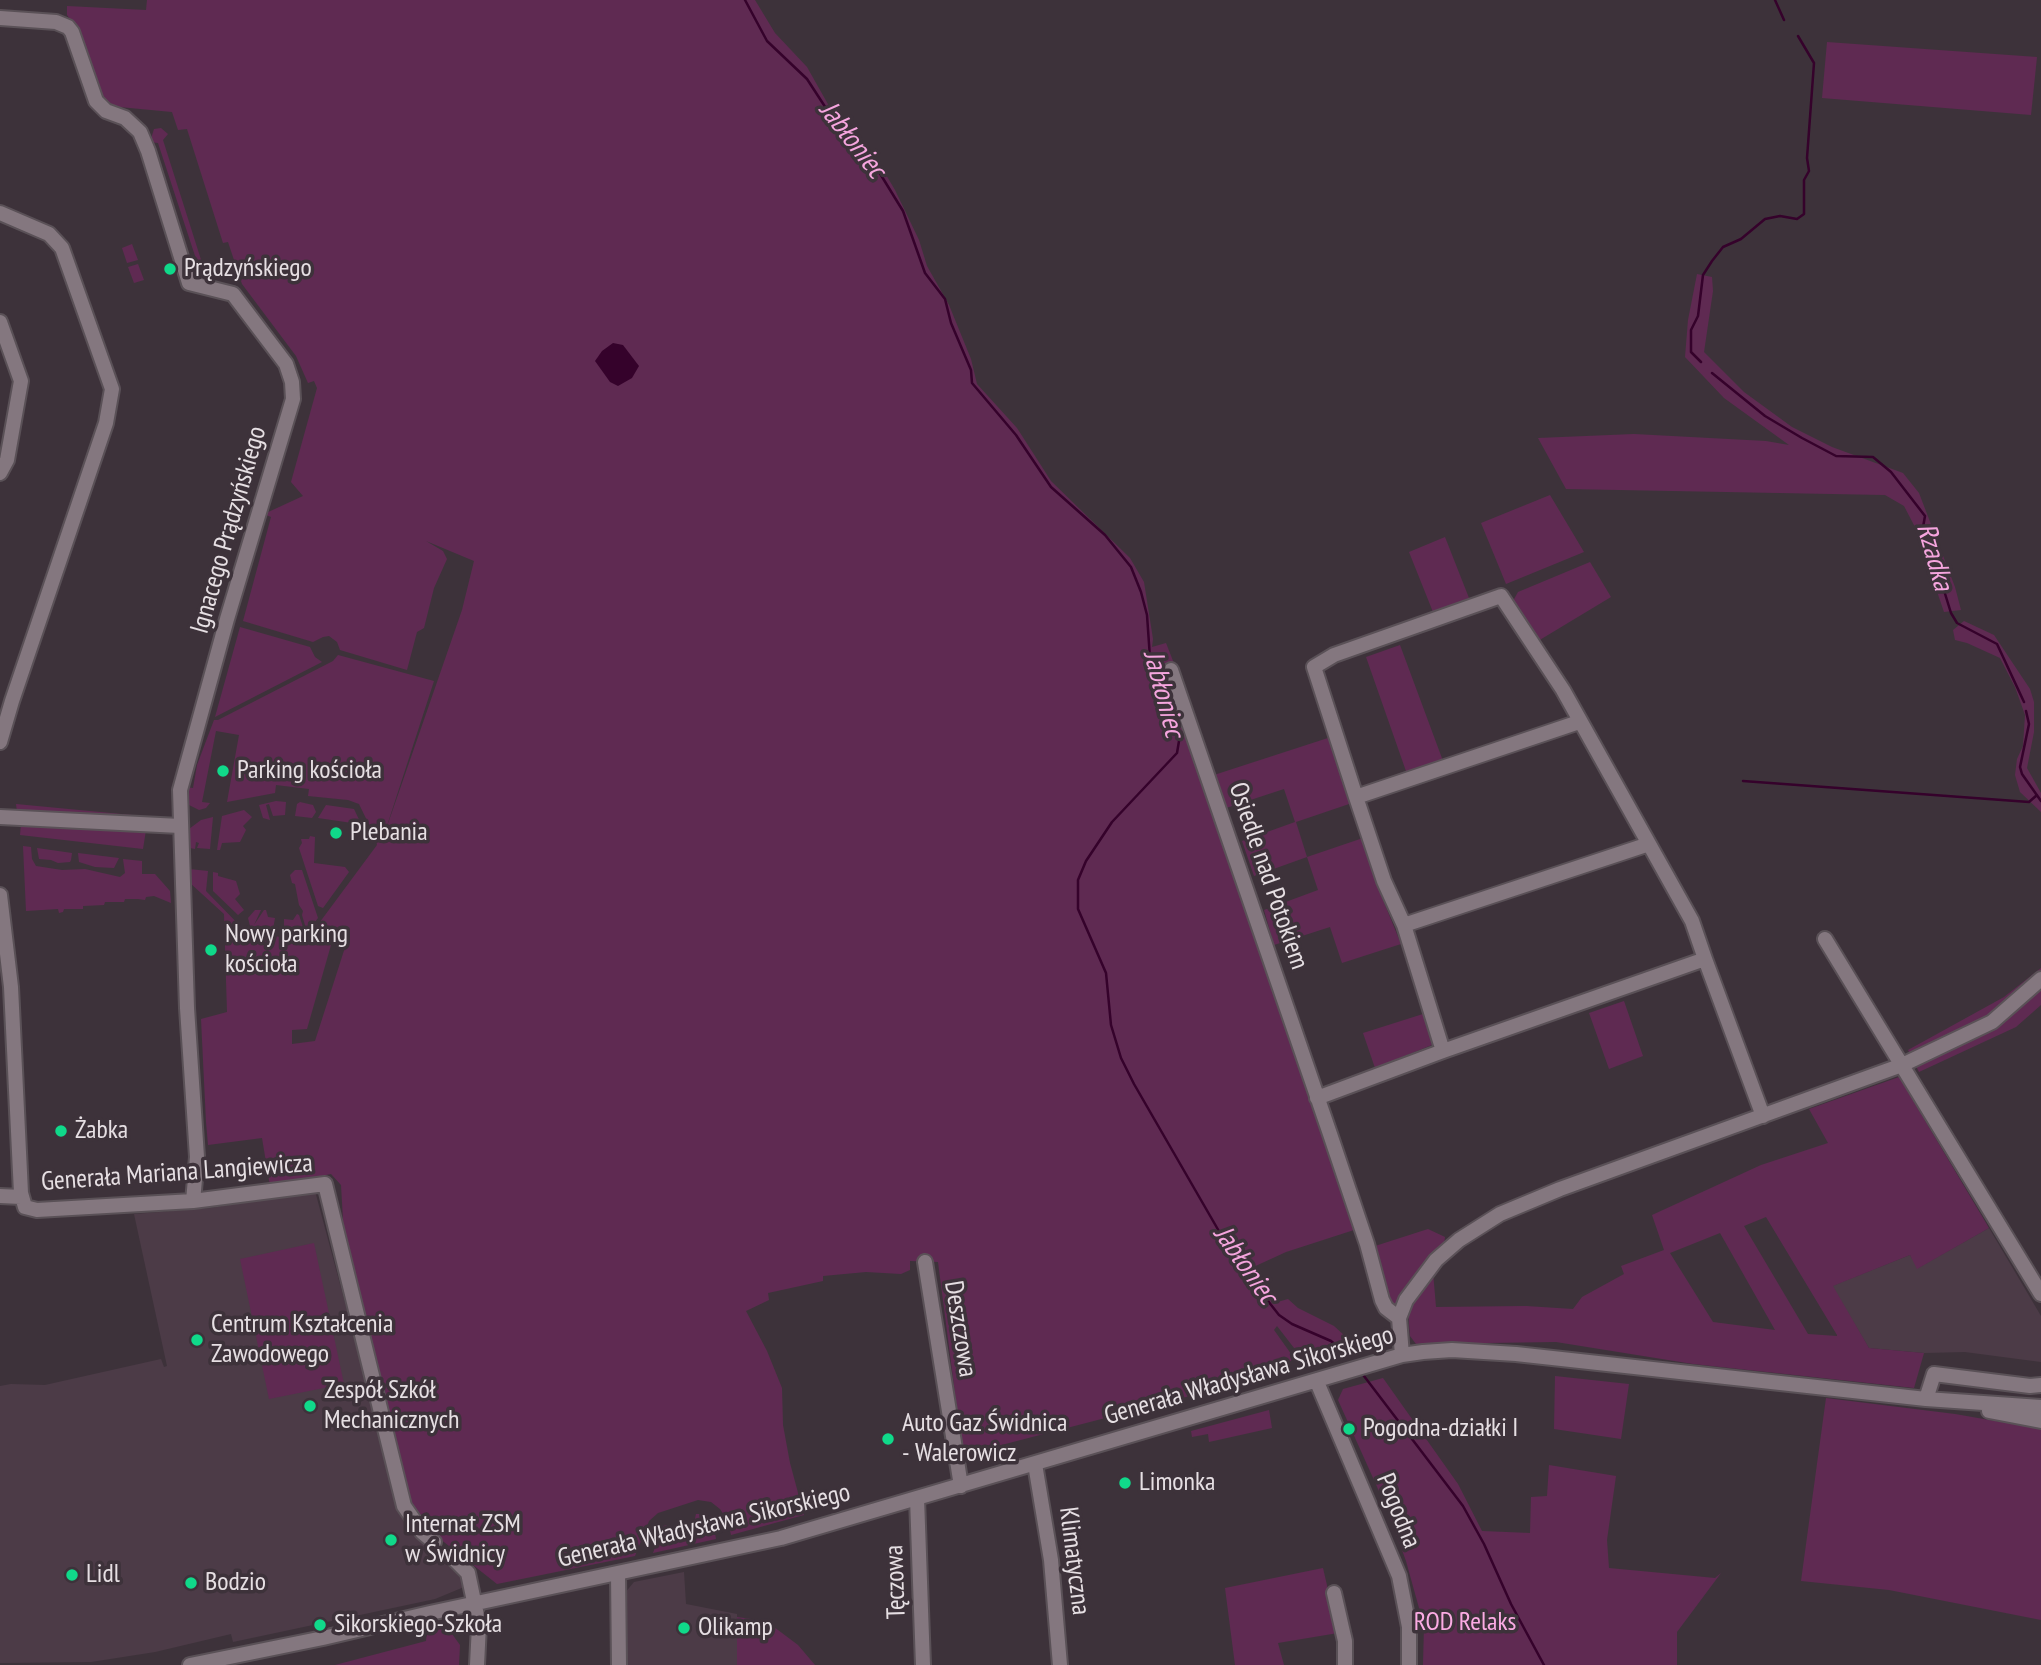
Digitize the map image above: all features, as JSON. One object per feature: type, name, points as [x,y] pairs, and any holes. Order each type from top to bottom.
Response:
[{"type":"street","name":"Ignacego Prądzyńskiego","points":[[0,18],[56,22],[68,27],[96,102],[106,111],[125,118],[140,132],[189,283],[233,294],[286,365],[292,382],[293,399],[227,619],[180,790],[197,1157],[193,1201]]},
{"type":"street","points":[[0,213],[49,234],[62,248],[112,389],[106,423],[0,742]]},
{"type":"street","points":[[0,322],[20,382],[7,460],[0,472]]},
{"type":"street","points":[[1443,1051],[1404,925],[1384,881],[1314,667],[1334,655],[1501,596],[1563,690],[1692,921],[1763,1116]]},
{"type":"street","name":"Osiedle nad Potokiem","points":[[1171,670],[1367,1244],[1382,1300],[1386,1308],[1399,1318]]},
{"type":"street","points":[[1356,797],[1579,722]]},
{"type":"street","points":[[0,817],[180,826]]},
{"type":"street","points":[[1404,925],[1649,844]]},
{"type":"street","points":[[0,895],[11,987],[22,1197]]},
{"type":"street","points":[[1825,939],[2041,1294]]},
{"type":"street","points":[[1317,1098],[1705,960]]},
{"type":"street","points":[[1402,1355],[1399,1318],[1406,1300],[1436,1260],[1459,1240],[1500,1214],[1560,1189],[1902,1065],[1992,1022],[2041,979]]},
{"type":"street","name":"Generała Mariana Langiewicza","points":[[0,1196],[22,1197],[25,1207],[37,1210],[193,1201],[325,1184],[404,1506],[422,1532],[434,1542]]},
{"type":"street","name":"Deszczowa","points":[[925,1262],[961,1486]]},
{"type":"street","name":"Generała Władysława Sikorskiego","points":[[190,1665],[780,1538],[918,1502],[1035,1464],[1402,1355],[1423,1352],[1452,1350],[1516,1354],[1926,1399],[2041,1407]]},
{"type":"street","points":[[1926,1399],[1934,1374],[2030,1386],[2041,1385]]},
{"type":"street","name":"Pogodna","points":[[1317,1382],[1399,1576],[1409,1627],[1409,1665]]},
{"type":"street","name":"Generała Władysława Sikorskiego","points":[[1926,1399],[2041,1420]]},
{"type":"street","name":"Klimatyczna","points":[[1035,1464],[1051,1560],[1060,1665]]},
{"type":"street","name":"Tęczowa","points":[[918,1502],[923,1665]]},
{"type":"street","points":[[450,1556],[468,1573],[480,1639],[477,1665]]},
{"type":"street","points":[[618,1574],[619,1665]]},
{"type":"street","points":[[1334,1593],[1345,1641],[1345,1665]]},
{"type":"shaded area","points":[[613,343],[623,345],[639,366],[632,378],[618,386],[610,382],[595,361],[602,351]]},
{"type":"shaded area","points":[[315,1191],[400,1508],[422,1540],[462,1573],[464,1587],[435,1599],[233,1642],[231,1634],[155,1652],[91,1662],[0,1663],[0,1386],[45,1385],[161,1359],[164,1367],[167,1366],[134,1214],[211,1208]]},
{"type":"shaded area","points":[[1989,1228],[2041,1316],[2041,1362],[1965,1352],[1924,1353],[1869,1348],[1832,1286],[1910,1255],[1918,1268]]},
{"type":"shaded area","points":[[684,1572],[686,1604],[737,1614],[737,1665],[626,1665],[624,1594],[634,1582]]},
{"type":"green space","points":[[147,0],[755,0],[775,33],[807,67],[829,106],[846,129],[879,163],[895,190],[919,240],[927,266],[949,305],[971,359],[977,384],[1017,428],[1051,481],[1130,558],[1144,582],[1152,647],[1166,643],[1175,666],[1308,1095],[1365,1244],[1354,1230],[1286,1252],[1249,1269],[1274,1303],[1288,1299],[1298,1308],[1334,1326],[1357,1347],[1317,1361],[1308,1352],[1301,1357],[1277,1326],[1274,1330],[1294,1358],[1288,1363],[1186,1397],[963,1455],[938,1262],[910,1261],[910,1270],[901,1274],[866,1272],[823,1276],[823,1281],[768,1293],[769,1300],[746,1311],[782,1388],[783,1425],[804,1515],[731,1535],[728,1521],[720,1509],[711,1502],[698,1500],[658,1513],[649,1521],[635,1556],[497,1584],[425,1527],[410,1507],[344,1237],[341,1185],[331,1174],[270,1186],[262,1138],[208,1145],[206,1122],[201,1019],[227,1012],[224,914],[190,883],[189,869],[208,871],[206,891],[244,930],[252,934],[302,939],[314,930],[377,845],[376,839],[359,804],[348,800],[308,796],[309,789],[276,785],[275,793],[227,802],[239,735],[216,731],[202,802],[210,803],[199,810],[185,803],[186,787],[193,788],[197,765],[214,720],[333,661],[338,655],[434,681],[383,838],[462,610],[474,561],[426,541],[443,551],[447,559],[434,588],[424,628],[417,632],[407,670],[340,650],[337,642],[329,636],[313,642],[243,621],[271,517],[264,514],[303,496],[291,482],[317,388],[314,381],[308,383],[296,356],[242,284],[228,242],[223,243],[187,129],[178,130],[172,112],[109,106],[100,95],[78,30],[67,15],[67,6],[146,10]],"holes":[[[335,931],[349,935],[315,1041],[292,1044],[292,1030],[307,1029]]]},
{"type":"green space","points":[[1827,42],[2037,57],[2031,115],[1822,98]]},
{"type":"green space","points":[[161,128],[168,134],[163,140],[203,266],[211,265],[213,272],[205,278],[199,277],[194,270],[199,268],[158,143],[150,142],[154,129]]},
{"type":"green space","points":[[132,244],[138,260],[127,263],[122,248]]},
{"type":"green space","points":[[138,264],[144,280],[134,283],[128,267]]},
{"type":"green space","points":[[1697,274],[1712,277],[1713,291],[1704,352],[1744,392],[1792,427],[1832,447],[1903,473],[1919,493],[1955,587],[1961,610],[1944,612],[1915,527],[1904,506],[1885,495],[1566,489],[1538,438],[1634,434],[1766,441],[1789,445],[1724,398],[1685,357],[1688,320]]},
{"type":"green space","points":[[1550,495],[1584,552],[1506,584],[1481,523]]},
{"type":"green space","points":[[1445,537],[1469,598],[1433,612],[1409,552]]},
{"type":"green space","points":[[1590,562],[1611,597],[1538,641],[1513,601],[1518,592]]},
{"type":"green space","points":[[1964,621],[1994,635],[2030,689],[2034,702],[2034,732],[2027,768],[2041,793],[2041,812],[2020,792],[2015,775],[2017,759],[2023,746],[2025,715],[2015,687],[2000,658],[1955,640],[1953,630]]},
{"type":"green space","points":[[240,627],[310,647],[315,657],[322,662],[215,717]]},
{"type":"green space","points":[[1400,645],[1443,761],[1407,774],[1366,657]]},
{"type":"green space","points":[[1331,737],[1352,803],[1296,822],[1307,857],[1254,876],[1242,841],[1295,822],[1284,789],[1226,808],[1214,775]]},
{"type":"green space","points":[[286,802],[285,815],[273,816],[269,804],[266,805],[270,820],[263,818],[259,805]]},
{"type":"green space","points":[[300,802],[313,805],[316,812],[312,818],[295,816],[297,804]]},
{"type":"green space","points":[[16,804],[153,817],[153,819],[17,812]]},
{"type":"green space","points":[[326,805],[354,809],[363,828],[361,829],[359,824],[318,818]]},
{"type":"green space","points":[[244,810],[252,817],[243,826],[246,830],[240,842],[222,843],[220,850],[217,850],[222,816]]},
{"type":"green space","points":[[213,817],[210,849],[197,848],[199,843],[196,842],[195,849],[188,850],[189,829],[201,820]]},
{"type":"green space","points":[[21,824],[146,830],[143,849],[20,835]]},
{"type":"green space","points":[[310,836],[315,837],[314,863],[345,867],[349,872],[323,908],[318,906],[299,848],[301,839],[309,839]]},
{"type":"green space","points":[[1363,838],[1381,895],[1401,944],[1342,963],[1330,927],[1274,945],[1264,910],[1318,890],[1307,857]]},
{"type":"green space","points":[[23,846],[31,847],[36,866],[62,870],[85,869],[120,877],[125,873],[123,859],[142,861],[142,874],[155,874],[170,891],[171,903],[154,896],[146,897],[145,900],[125,899],[124,902],[83,906],[83,909],[64,909],[59,913],[58,909],[26,911]]},
{"type":"green space","points":[[37,848],[72,853],[71,860],[58,863],[39,859]]},
{"type":"green space","points":[[78,853],[119,858],[114,868],[95,867],[79,862]]},
{"type":"green space","points":[[295,870],[302,870],[318,918],[307,932],[295,884],[292,883],[290,875]]},
{"type":"green space","points":[[213,872],[236,881],[240,894],[235,899],[244,910],[238,915],[213,891]]},
{"type":"green space","points":[[255,910],[261,910],[254,925],[266,910],[268,917],[275,918],[273,929],[250,926],[248,918]]},
{"type":"green space","points":[[297,914],[305,933],[284,931],[284,919],[293,920]]},
{"type":"green space","points":[[2041,968],[2041,1005],[2016,1027],[1919,1072],[1908,1050],[2004,997]]},
{"type":"green space","points":[[1624,1001],[1643,1056],[1609,1069],[1589,1013]]},
{"type":"green space","points":[[1423,1014],[1432,1045],[1375,1068],[1363,1033]]},
{"type":"green space","points":[[1899,1077],[1989,1228],[1917,1269],[1910,1255],[1833,1286],[1869,1348],[1924,1353],[1914,1388],[1693,1364],[1556,1342],[1416,1344],[1410,1336],[1408,1312],[1433,1272],[1436,1307],[1526,1306],[1573,1309],[1582,1297],[1624,1274],[1621,1266],[1664,1250],[1652,1215],[1761,1165],[1828,1143],[1809,1109]],"holes":[[[1766,1217],[1837,1335],[1837,1336],[1808,1334],[1744,1226]],[[1720,1233],[1775,1330],[1713,1322],[1670,1253]]]},
{"type":"green space","points":[[1428,1229],[1445,1237],[1444,1244],[1419,1271],[1394,1306],[1387,1300],[1372,1247]]},
{"type":"green space","points":[[314,1243],[344,1384],[269,1399],[240,1259]]},
{"type":"green space","points":[[1555,1376],[1629,1384],[1621,1439],[1554,1429]]},
{"type":"green space","name":"ROD Relaks","points":[[1383,1378],[1458,1484],[1482,1531],[1530,1533],[1531,1497],[1547,1496],[1549,1465],[1616,1476],[1607,1540],[1609,1568],[1715,1578],[1721,1573],[1677,1632],[1677,1665],[1423,1665],[1424,1626],[1406,1561],[1387,1509],[1338,1400],[1343,1389]]},
{"type":"green space","points":[[1826,1398],[1955,1414],[2041,1429],[2041,1620],[1889,1590],[1801,1581]]},
{"type":"green space","points":[[1269,1410],[1272,1428],[1209,1442],[1208,1434],[1192,1437],[1191,1431]]},
{"type":"green space","points":[[696,1514],[703,1514],[713,1521],[716,1539],[653,1553],[663,1526],[667,1525],[666,1532],[694,1523]]},
{"type":"green space","points":[[1323,1568],[1338,1633],[1278,1643],[1284,1665],[1235,1665],[1225,1588]]},
{"type":"green space","points":[[737,1617],[766,1621],[798,1645],[815,1665],[737,1665]]},
{"type":"green space","points":[[447,1627],[460,1645],[459,1665],[335,1665],[426,1641],[427,1632]]},
{"type":"waterway","name":"Jabłoniec","points":[[745,0],[767,41],[807,79],[835,122],[868,154],[903,211],[925,273],[945,299],[951,323],[971,370],[972,383],[1016,435],[1051,487],[1105,535],[1131,567],[1147,615],[1150,658],[1161,702],[1179,741],[1177,753],[1112,822],[1086,861],[1078,880],[1078,909],[1106,973],[1111,1025],[1121,1058],[1235,1259],[1279,1315],[1292,1324],[1331,1341],[1344,1352]]},
{"type":"waterway","name":"Rzadka","points":[[1775,0],[1784,20]]},
{"type":"waterway","name":"Rzadka","points":[[1701,362],[1691,352],[1691,330],[1698,316],[1703,275],[1712,261],[1723,247],[1741,239],[1765,219],[1780,216],[1797,219],[1804,214],[1804,180],[1809,171],[1807,158],[1814,63],[1798,36]]},
{"type":"waterway","name":"Rzadka","points":[[1712,373],[1765,416],[1802,438],[1836,456],[1873,457],[1891,472],[1925,516],[1922,533],[1933,555],[1951,613],[1957,623],[1997,644],[2024,702]]},
{"type":"waterway","name":"Rzadka","points":[[2026,711],[2029,724],[2020,767],[2041,801]]},
{"type":"waterway","points":[[1743,781],[2029,802],[2037,795]]},
{"type":"waterway","name":"Jabłoniec","points":[[1364,1376],[1463,1506],[1544,1665]]},
{"type":"place","name":"Prądzyńskiego","points":[[170,269]]},
{"type":"place","name":"Parking kościoła","points":[[223,771]]},
{"type":"place","name":"Plebania","points":[[336,833]]},
{"type":"place","name":"Nowy parking kościoła","points":[[211,950]]},
{"type":"place","name":"Żabka","points":[[61,1131]]},
{"type":"place","name":"Centrum Kształcenia Zawodowego","points":[[197,1340]]},
{"type":"place","name":"Zespół Szkół Mechanicznych","points":[[310,1406]]},
{"type":"place","name":"Pogodna-działki I","points":[[1349,1429]]},
{"type":"place","name":"Auto Gaz Świdnica - Walerowicz","points":[[888,1439]]},
{"type":"place","name":"Limonka","points":[[1125,1483]]},
{"type":"place","name":"Internat ZSM w Świdnicy","points":[[391,1540]]},
{"type":"place","name":"Lidl","points":[[72,1575]]},
{"type":"place","name":"Bodzio","points":[[191,1583]]},
{"type":"place","name":"Sikorskiego-Szkoła","points":[[320,1625]]},
{"type":"place","name":"Olikamp","points":[[684,1628]]}]
